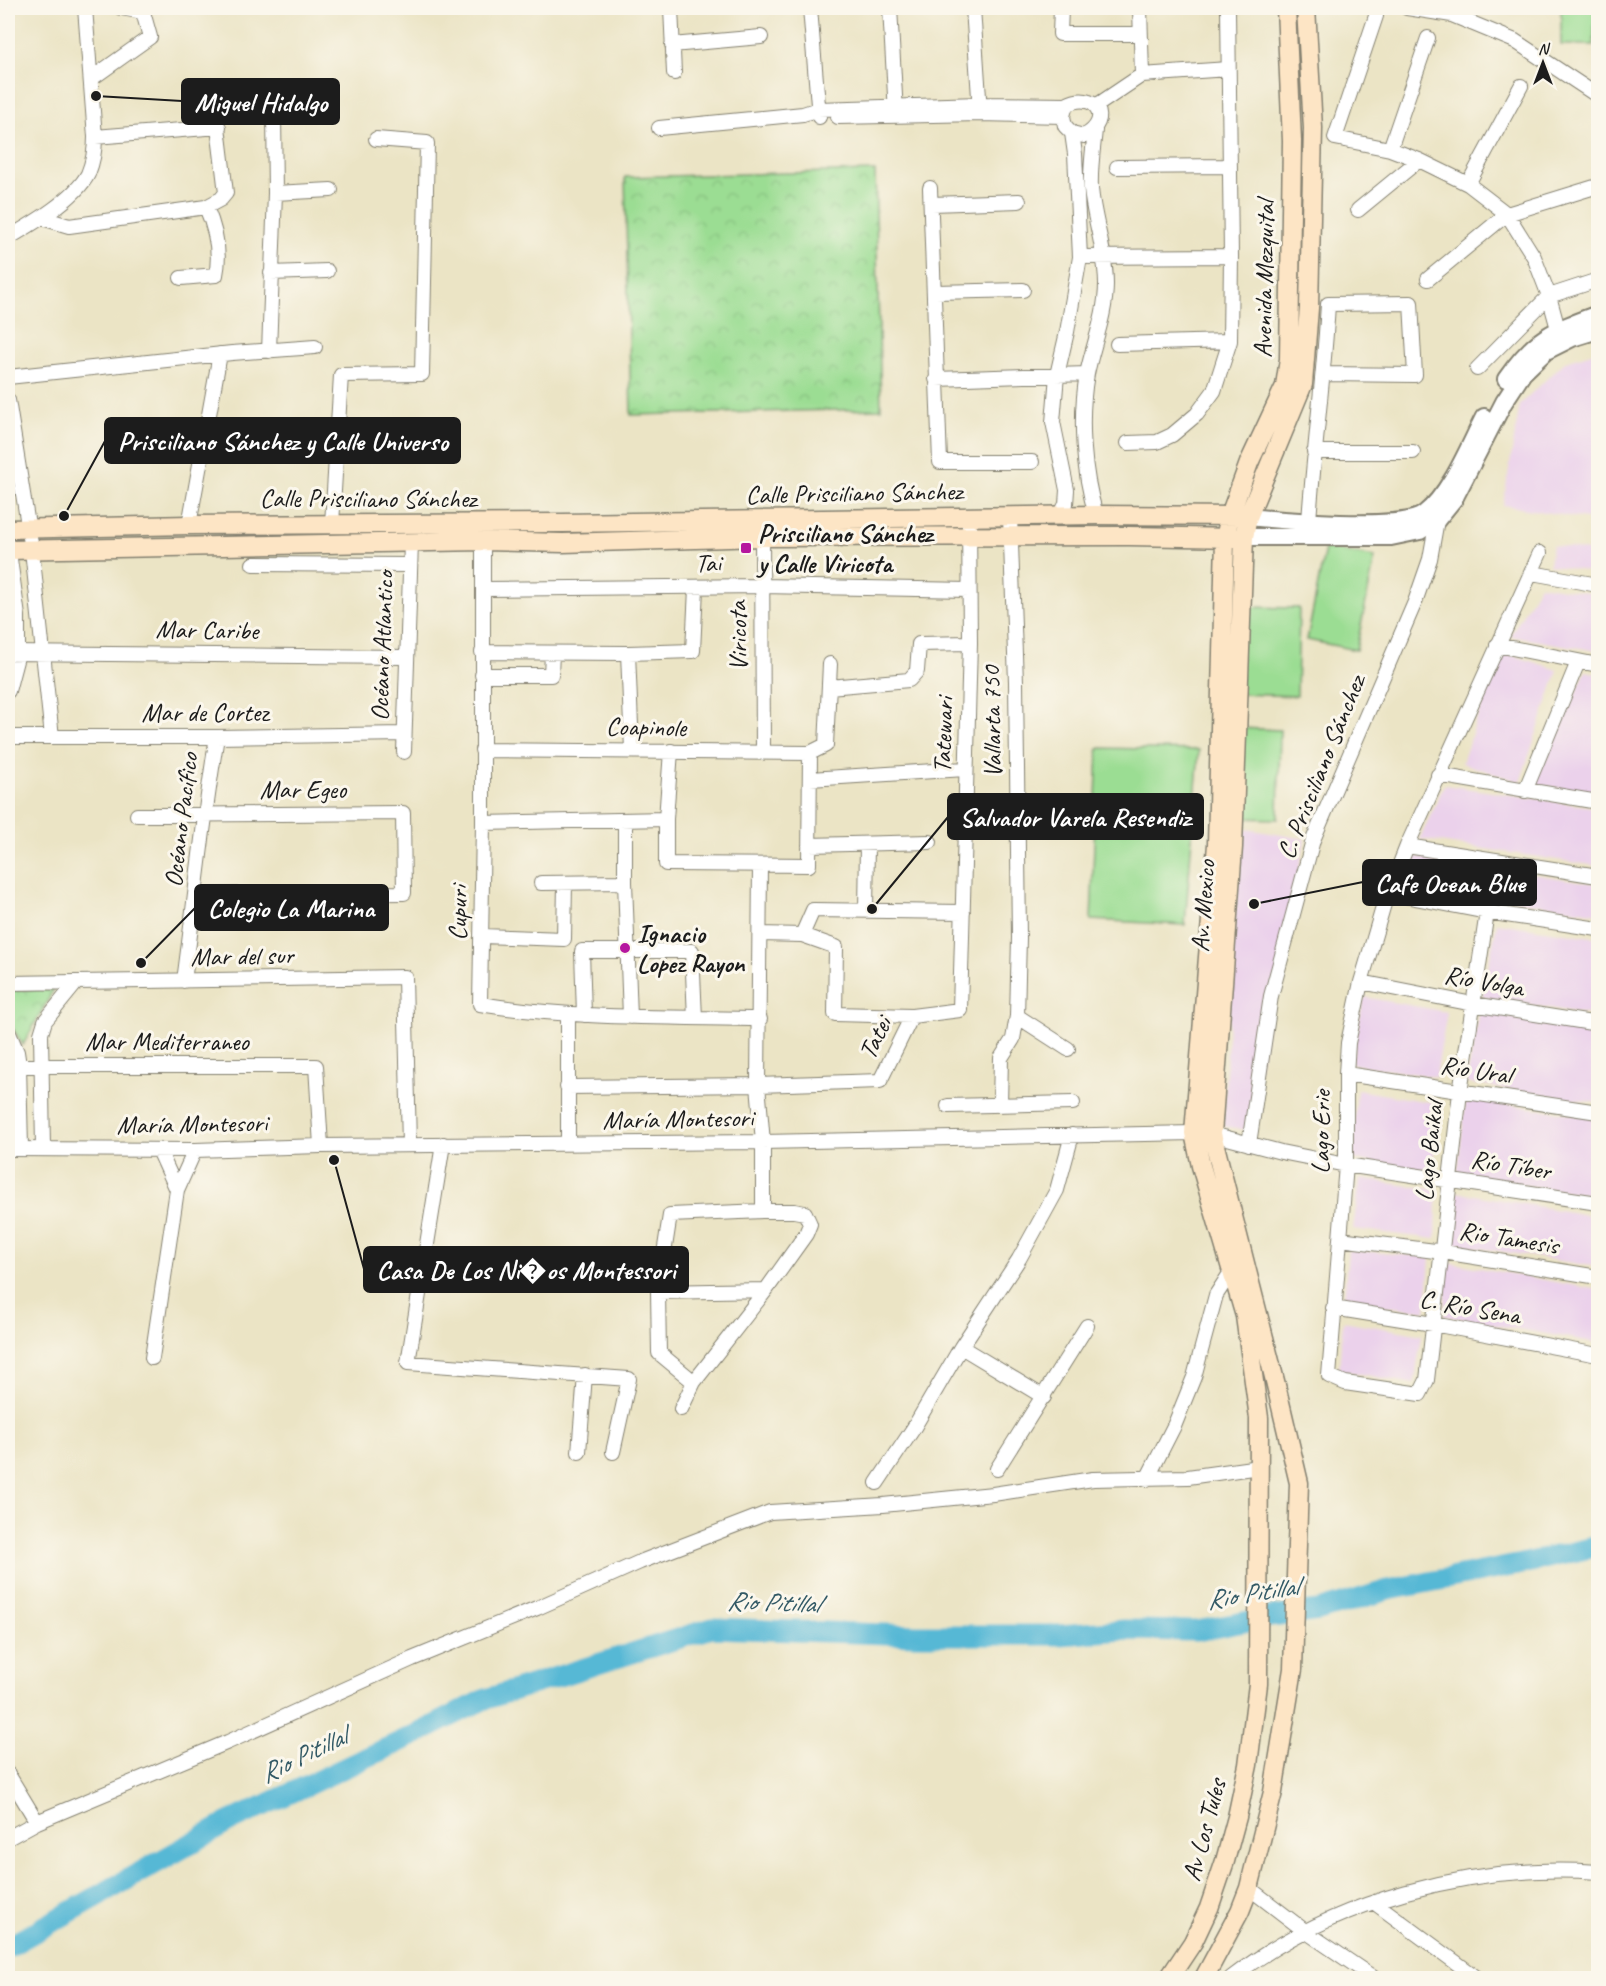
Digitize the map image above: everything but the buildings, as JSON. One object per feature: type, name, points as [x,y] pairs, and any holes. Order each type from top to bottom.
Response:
[{"type":"main road","name":"Avenida Mezquital","points":[[1244,537],[1239,516],[1249,463],[1286,386],[1289,359],[1292,141],[1286,8]]},
{"type":"main road","name":"Avenida Mezquital","points":[[1225,538],[1239,516],[1304,384],[1310,287],[1313,128],[1306,8]]},
{"type":"main road","name":"Calle Prisciliano Sánchez","points":[[8,549],[483,541],[563,543],[763,528],[969,517],[1239,516]]},
{"type":"main road","name":"Calle Prisciliano Sánchez","points":[[8,529],[332,524],[763,528],[969,537],[1244,537]]},
{"type":"main road","name":"Av. Mexico","points":[[1203,1133],[1233,847],[1244,537]]},
{"type":"main road","name":"Av. Mexico","points":[[1203,1133],[1217,844],[1225,538]]},
{"type":"main road","name":"Av Los Tules","points":[[1169,1978],[1193,1942],[1209,1908],[1225,1862],[1248,1765],[1258,1684],[1259,1418],[1245,1316],[1201,1166],[1203,1133]]},
{"type":"main road","points":[[1203,1133],[1275,1381],[1299,1483],[1292,1677],[1273,1792],[1250,1888],[1236,1920],[1204,1978]]},
{"type":"street","points":[[8,238],[42,218],[74,191],[88,173],[96,137],[85,8]]},
{"type":"street","points":[[91,79],[150,37],[144,10],[122,8]]},
{"type":"street","points":[[671,8],[674,73]]},
{"type":"street","points":[[810,8],[818,113]]},
{"type":"street","points":[[890,8],[895,111]]},
{"type":"street","points":[[973,8],[980,109]]},
{"type":"street","points":[[1060,8],[1060,34],[1140,34]]},
{"type":"street","points":[[1140,8],[1142,75]]},
{"type":"street","points":[[1128,443],[1156,442],[1172,435],[1197,414],[1214,391],[1230,341],[1227,8]]},
{"type":"street","points":[[1407,8],[1452,15],[1515,41],[1599,96]]},
{"type":"street","points":[[1376,16],[1335,138],[1390,149],[1419,160],[1468,184],[1507,214],[1534,257],[1549,296],[1560,335]]},
{"type":"street","points":[[672,45],[761,37]]},
{"type":"street","points":[[1390,149],[1428,38]]},
{"type":"street","points":[[1096,106],[1142,75],[1228,69]]},
{"type":"street","points":[[1468,184],[1521,86]]},
{"type":"street","points":[[659,128],[818,113],[980,109],[1065,111],[1082,99],[1096,106],[1100,114],[1095,130],[1090,166],[1092,191],[1105,258],[1106,287],[1101,322],[1087,374],[1083,416],[1090,494],[1096,515]]},
{"type":"street","points":[[42,218],[69,226],[206,207],[220,199],[226,194],[215,102]]},
{"type":"street","points":[[1065,111],[1065,126],[1072,133],[1084,136],[1095,130]]},
{"type":"street","points":[[269,351],[275,193],[274,114],[329,112]]},
{"type":"street","points":[[96,137],[219,127]]},
{"type":"street","points":[[1060,516],[1066,504],[1067,490],[1053,422],[1057,375],[1080,257],[1076,165],[1072,133]]},
{"type":"street","points":[[332,524],[341,375],[422,374],[427,143],[376,139]]},
{"type":"street","points":[[1358,210],[1419,160]]},
{"type":"street","points":[[1117,167],[1230,166]]},
{"type":"street","points":[[1428,279],[1507,214],[1599,186]]},
{"type":"street","points":[[930,188],[940,462],[1032,462]]},
{"type":"street","points":[[275,193],[331,190]]},
{"type":"street","points":[[932,204],[1019,201]]},
{"type":"street","points":[[181,278],[216,275],[219,263],[213,224],[206,207]]},
{"type":"street","points":[[1080,257],[1231,256]]},
{"type":"street","points":[[272,273],[327,271]]},
{"type":"street","points":[[1477,369],[1549,296],[1599,280]]},
{"type":"street","points":[[935,292],[1023,290]]},
{"type":"street","points":[[1309,521],[1329,304],[1411,303],[1415,375],[1324,374]]},
{"type":"street","name":"Calle Prisciliano Sánchez","points":[[1244,537],[1391,537],[1420,531],[1437,520],[1454,499],[1504,402],[1523,373],[1560,335],[1599,314]]},
{"type":"street","name":"Calle Prisciliano Sánchez","points":[[1239,516],[1389,523],[1423,515],[1439,499],[1496,394],[1518,362],[1540,339],[1599,330]]},
{"type":"street","points":[[1117,345],[1230,341]]},
{"type":"street","points":[[8,377],[220,354],[315,347]]},
{"type":"street","points":[[189,525],[220,354]]},
{"type":"street","points":[[936,379],[1087,374]]},
{"type":"street","points":[[8,400],[32,550],[52,737]]},
{"type":"street","points":[[1060,451],[1085,450]]},
{"type":"street","points":[[1314,452],[1413,452]]},
{"type":"street","name":"Vallarta 750","points":[[1000,1104],[1001,1058],[1013,1039],[1017,1016],[1019,938],[1016,704],[1010,516]]},
{"type":"street","name":"Tatewari","points":[[802,935],[836,947],[835,1014],[912,1016],[960,1010],[970,643],[969,517]]},
{"type":"street","name":"C. Prisciliano Sánchez","points":[[1249,1144],[1271,996],[1313,840],[1414,602],[1430,559],[1437,520]]},
{"type":"street","name":"Viricota","points":[[763,528],[764,752]]},
{"type":"street","name":"Cupuri","points":[[483,541],[483,823],[480,1004],[519,1011],[584,1015],[760,1019]]},
{"type":"street","name":"Océano Atlantico","points":[[404,752],[405,657],[411,543]]},
{"type":"street","points":[[8,549],[18,616],[8,691]]},
{"type":"street","name":"Lago Erie","points":[[1420,1394],[1356,1385],[1329,1376],[1346,1165],[1348,1043],[1361,982],[1384,904],[1438,775],[1540,553]]},
{"type":"street","points":[[253,564],[409,565]]},
{"type":"street","points":[[1532,573],[1599,585]]},
{"type":"street","name":"Tai","points":[[483,589],[762,586],[969,590]]},
{"type":"street","points":[[482,652],[693,651],[696,588]]},
{"type":"street","points":[[829,687],[909,680],[917,671],[919,644],[970,643]]},
{"type":"street","points":[[1497,645],[1599,665]]},
{"type":"street","name":"Mar Caribe","points":[[13,653],[405,657]]},
{"type":"street","points":[[482,675],[551,675],[552,653]]},
{"type":"street","points":[[628,653],[632,750]]},
{"type":"street","points":[[1525,791],[1578,662]]},
{"type":"street","points":[[670,751],[666,864],[809,865],[810,753],[826,745],[830,664]]},
{"type":"street","name":"Mar de Cortez","points":[[8,737],[404,734]]},
{"type":"street","name":"Océano Pacífico","points":[[184,981],[204,813],[217,737]]},
{"type":"street","name":"Coapinole","points":[[482,750],[810,753]]},
{"type":"street","points":[[810,779],[965,769]]},
{"type":"street","points":[[1438,775],[1599,802]]},
{"type":"street","name":"Mar Egeo","points":[[137,814],[402,813],[404,893],[196,895]]},
{"type":"street","points":[[483,823],[666,819]]},
{"type":"street","points":[[625,821],[624,882],[630,1017]]},
{"type":"street","points":[[809,845],[930,842]]},
{"type":"street","points":[[866,911],[867,844]]},
{"type":"street","points":[[1407,846],[1599,876]]},
{"type":"street","points":[[760,865],[758,1085],[763,1142],[763,1211]]},
{"type":"street","points":[[541,883],[624,882]]},
{"type":"street","points":[[482,936],[564,939],[565,883]]},
{"type":"street","points":[[1389,893],[1487,912],[1599,929]]},
{"type":"street","points":[[760,934],[802,935],[813,910],[963,912]]},
{"type":"street","name":"Lago Baikal","points":[[1420,1394],[1427,1380],[1460,1092],[1487,912]]},
{"type":"street","points":[[584,1015],[582,951],[692,951],[695,1018]]},
{"type":"street","name":"Mar del sur","points":[[8,983],[405,977],[409,1145]]},
{"type":"street","name":"Río Volga","points":[[1361,982],[1473,1004],[1599,1024]]},
{"type":"street","points":[[43,1148],[41,1034],[45,1021],[76,983]]},
{"type":"street","points":[[568,1014],[568,1144]]},
{"type":"street","name":"Tatei","points":[[758,1085],[880,1081],[912,1016]]},
{"type":"street","points":[[1017,1016],[1068,1049]]},
{"type":"street","points":[[8,1031],[17,1052],[13,1065],[14,1149]]},
{"type":"street","name":"Mar Mediterraneo","points":[[13,1065],[316,1066],[321,1146]]},
{"type":"street","name":"Río Ural","points":[[1346,1074],[1599,1112]]},
{"type":"street","points":[[567,1087],[758,1085]]},
{"type":"street","points":[[948,1106],[1074,1103]]},
{"type":"street","name":"María Montesori","points":[[14,1149],[195,1150],[321,1146],[763,1142],[1203,1133],[1346,1165]]},
{"type":"street","points":[[877,1483],[913,1429],[961,1347],[1019,1259],[1058,1190],[1072,1135]]},
{"type":"street","points":[[443,1144],[408,1363],[629,1379],[613,1452]]},
{"type":"street","points":[[159,1150],[177,1190]]},
{"type":"street","points":[[152,1358],[177,1190],[195,1150]]},
{"type":"street","name":"Río Tíber","points":[[1346,1165],[1599,1203]]},
{"type":"street","points":[[681,1409],[694,1382],[766,1290],[806,1234],[810,1224],[806,1213],[763,1211],[670,1215],[658,1292],[659,1353],[694,1382]]},
{"type":"street","name":"Rio Tamesis","points":[[1340,1239],[1443,1252],[1599,1277]]},
{"type":"street","points":[[1147,1479],[1175,1424],[1194,1377],[1216,1295],[1233,1269]]},
{"type":"street","points":[[658,1292],[766,1290]]},
{"type":"street","name":"C. Río Sena","points":[[1333,1308],[1599,1355]]},
{"type":"street","points":[[998,1469],[1087,1326]]},
{"type":"street","points":[[961,1347],[1044,1397]]},
{"type":"street","points":[[579,1452],[585,1376]]},
{"type":"street","points":[[8,1838],[38,1822],[228,1743],[412,1659],[537,1608],[640,1562],[770,1512],[993,1494],[1093,1479],[1259,1475]]},
{"type":"street","points":[[8,1774],[38,1822]]},
{"type":"street","points":[[1231,1978],[1277,1946],[1305,1931],[1375,1903],[1452,1880],[1523,1872],[1599,1872]]},
{"type":"street","points":[[1250,1888],[1305,1931],[1374,1978]]},
{"type":"street","points":[[1375,1903],[1478,1978]]},
{"type":"shaded area","points":[[1598,351],[1598,521],[1503,505],[1520,404],[1566,361]]},
{"type":"shaded area","points":[[1552,545],[1598,553],[1598,573],[1549,565]]},
{"type":"shaded area","points":[[1540,585],[1598,595],[1598,651],[1510,636]]},
{"type":"shaded area","points":[[1500,651],[1558,670],[1520,782],[1462,763]]},
{"type":"shaded area","points":[[1586,671],[1598,674],[1598,795],[1534,784]]},
{"type":"shaded area","points":[[1444,785],[1598,808],[1598,866],[1420,839]]},
{"type":"shaded area","points":[[1240,828],[1305,839],[1247,1130],[1223,1126]]},
{"type":"shaded area","points":[[1413,856],[1598,884],[1598,913],[1402,883]]},
{"type":"shaded area","points":[[1497,923],[1598,938],[1598,1016],[1482,997]]},
{"type":"shaded area","points":[[1364,997],[1447,1012],[1436,1077],[1351,1064]]},
{"type":"shaded area","points":[[1480,1011],[1598,1033],[1598,1103],[1466,1083]]},
{"type":"shaded area","points":[[1357,1090],[1441,1104],[1431,1172],[1352,1159]]},
{"type":"shaded area","points":[[1466,1098],[1598,1118],[1598,1196],[1457,1175]]},
{"type":"shaded area","points":[[1360,1179],[1437,1190],[1436,1239],[1353,1229]]},
{"type":"shaded area","points":[[1456,1192],[1598,1217],[1598,1267],[1449,1243]]},
{"type":"shaded area","points":[[1348,1250],[1430,1257],[1426,1311],[1344,1301]]},
{"type":"shaded area","points":[[1448,1262],[1598,1290],[1598,1343],[1444,1316]]},
{"type":"shaded area","points":[[1343,1321],[1422,1335],[1414,1384],[1339,1370]]},
{"type":"green space","points":[[1561,8],[1595,8],[1594,45],[1561,45]]},
{"type":"green space","points":[[875,171],[881,409],[631,415],[625,177]]},
{"type":"green space","points":[[1325,548],[1375,557],[1356,650],[1307,640]]},
{"type":"green space","points":[[1242,607],[1299,608],[1297,696],[1240,694]]},
{"type":"green space","points":[[1240,728],[1280,730],[1278,819],[1237,818]]},
{"type":"green space","points":[[1098,748],[1199,750],[1185,925],[1091,920]]},
{"type":"green space","points":[[54,989],[23,1045],[8,1021],[8,990]]},
{"type":"waterway","name":"Rio Pitillal","points":[[8,1947],[229,1822],[423,1731],[483,1700],[712,1628],[916,1635],[1059,1635],[1124,1630],[1197,1631],[1270,1617],[1319,1611],[1388,1590],[1522,1564],[1598,1546]]},
{"type":"place","name":"Miguel Hidalgo","points":[[96,96]]},
{"type":"place","name":"Prisciliano Sánchez y Calle Universo","points":[[64,516]]},
{"type":"place","name":"Prisciliano Sánchez y Calle Viricota","points":[[746,548]]},
{"type":"place","name":"Cafe Ocean Blue","points":[[1254,904]]},
{"type":"place","name":"Salvador Varela Resendiz","points":[[872,909]]},
{"type":"place","name":"Ignacio Lopez Rayon","points":[[625,948]]},
{"type":"place","name":"Colegio La Marina","points":[[141,963]]},
{"type":"place","name":"Casa De Los Ni�os Montessori","points":[[334,1160]]}]
